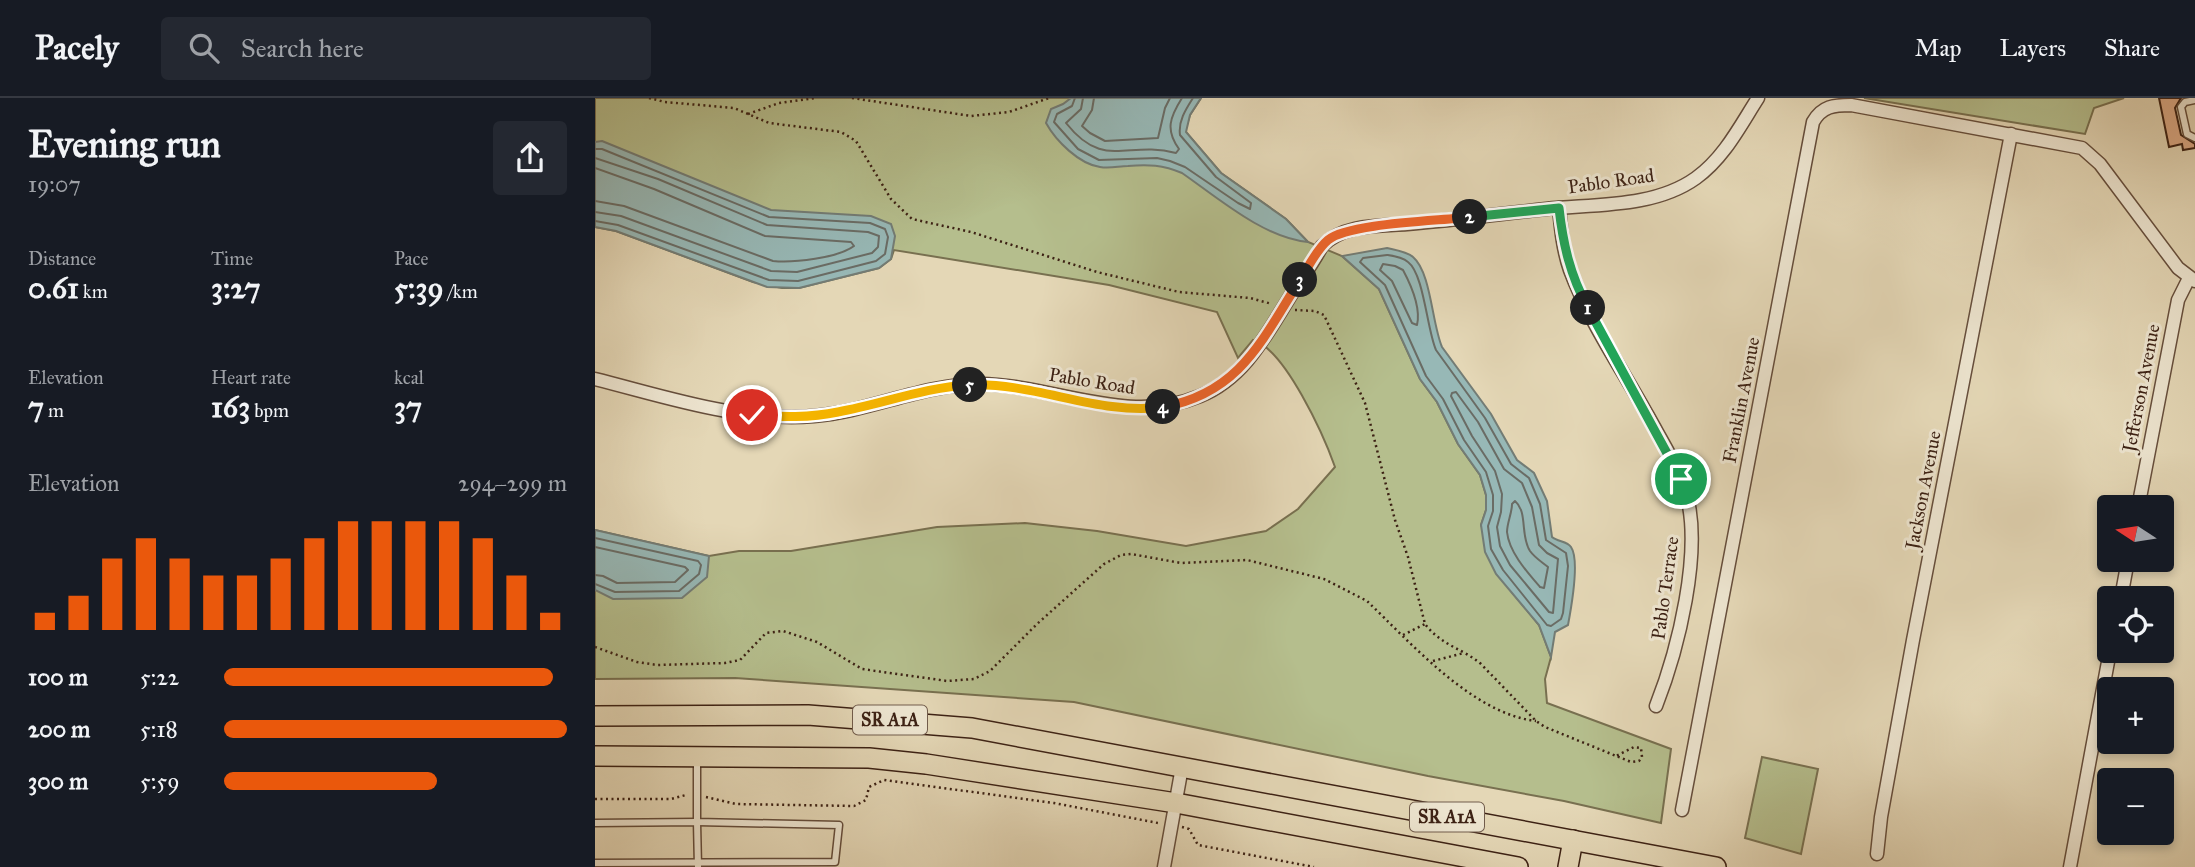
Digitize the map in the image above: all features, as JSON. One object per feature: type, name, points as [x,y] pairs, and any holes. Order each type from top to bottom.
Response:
[{"type":"main road","name":"SR A1A","points":[[595,716],[808,715],[972,728],[1716,867]]},
{"type":"main road","name":"SR A1A","points":[[595,756],[869,758],[926,764],[1176,803],[1518,867]]},
{"type":"main road","points":[[1568,867],[1573,840]]},
{"type":"street","name":"Pablo Road","points":[[595,379],[717,410],[782,417],[838,413],[926,390],[981,384],[1010,386],[1125,407],[1159,407],[1201,396],[1234,375],[1261,342],[1322,246],[1336,234],[1356,228],[1641,200],[1676,189],[1695,179],[1721,155],[1758,98]]},
{"type":"street","name":"Franklin Avenue","points":[[1682,810],[1813,122],[1818,113],[1826,107],[1851,105],[2011,134]]},
{"type":"street","points":[[2011,134],[2082,148],[2093,156],[2178,268],[2192,280]]},
{"type":"street","name":"Jackson Avenue","points":[[1877,854],[1913,640],[2011,134]]},
{"type":"street","name":"Pablo Terrace","points":[[1559,208],[1570,270],[1681,479],[1691,514],[1693,535],[1690,569],[1677,644],[1656,706]]},
{"type":"street","name":"Jefferson Avenue","points":[[2140,495],[2178,300],[2192,280]]},
{"type":"street","points":[[2070,867],[2108,663]]},
{"type":"street","points":[[1164,867],[1182,767]]},
{"type":"lane","points":[[2195,100],[2185,102],[2182,107],[2187,134],[2195,138]]},
{"type":"lane","points":[[697,755],[698,865]]},
{"type":"lane","points":[[595,823],[839,825],[835,862],[698,865],[595,863]]},
{"type":"path","points":[[649,98],[734,108],[769,123],[831,130],[849,136],[862,148],[891,199],[912,219],[971,232],[1097,272],[1179,292],[1250,298],[1324,315],[1360,387],[1425,624],[1442,641],[1481,664],[1545,727],[1616,756],[1635,762],[1639,761],[1641,748],[1634,747],[1616,756]]},
{"type":"path","points":[[748,114],[779,103],[815,98]]},
{"type":"path","points":[[852,98],[971,116],[1009,112],[1049,98]]},
{"type":"path","points":[[595,646],[637,662],[657,665],[725,663],[740,660],[766,633],[783,631],[817,642],[862,670],[947,681],[974,679],[990,671],[1037,624],[1104,564],[1121,555],[1131,554],[1181,563],[1238,558],[1324,579],[1367,601],[1452,680],[1492,706],[1525,720],[1536,721]]},
{"type":"path","points":[[1403,635],[1425,624]]},
{"type":"path","points":[[1431,662],[1464,653]]},
{"type":"path","points":[[595,799],[671,799],[692,793],[736,804],[854,806],[866,800],[869,787],[884,780],[1054,803],[1172,825],[1189,829],[1199,845],[1314,867]]},
{"type":"green space","points":[[595,98],[1201,98],[1190,115],[1185,131],[1221,173],[1286,219],[1308,242],[1342,256],[1379,289],[1420,379],[1437,402],[1458,444],[1480,475],[1486,495],[1486,510],[1481,525],[1507,586],[1539,625],[1551,657],[1545,679],[1547,703],[1671,749],[1661,823],[1074,702],[735,678],[595,679],[595,530],[709,556],[739,551],[791,551],[937,527],[1025,523],[1097,531],[1186,546],[1266,531],[1298,509],[1335,467],[1302,395],[1278,359],[1253,340],[1238,358],[1217,312],[1109,285],[894,250],[891,259],[879,268],[799,288],[782,288],[753,282],[616,231],[595,227]]},
{"type":"green space","points":[[1864,98],[2124,98],[2094,108],[2085,134]]},
{"type":"green space","points":[[1762,757],[1818,769],[1801,854],[1745,838]]},
{"type":"water","points":[[1071,98],[1201,98],[1190,115],[1186,132],[1221,173],[1286,219],[1308,242],[1291,239],[1258,225],[1175,170],[1149,165],[1104,168],[1076,157],[1046,123],[1051,109]]},
{"type":"water","points":[[602,141],[771,210],[871,216],[891,224],[895,236],[891,259],[879,268],[799,288],[767,287],[616,231],[595,227],[595,142]]},
{"type":"water","points":[[1387,248],[1407,253],[1419,264],[1424,274],[1442,347],[1491,414],[1517,460],[1534,473],[1547,501],[1552,537],[1569,545],[1574,553],[1574,585],[1568,625],[1555,632],[1551,657],[1539,625],[1496,574],[1485,552],[1481,525],[1486,510],[1486,495],[1480,475],[1458,444],[1437,402],[1420,379],[1379,289],[1342,256]]},
{"type":"water","points":[[595,530],[709,556],[707,577],[682,598],[613,599],[595,590]]},
{"type":"building","points":[[2159,98],[2181,98],[2175,108],[2181,135],[2195,144],[2195,148],[2183,150],[2182,144],[2169,147]]},
{"type":"route","points":[[752,415],[782,417],[838,413],[926,390],[981,384],[1010,386],[1125,407],[1177,404],[1215,389],[1245,364],[1322,246],[1336,234],[1356,228],[1559,208],[1570,270],[1681,479]]}]
